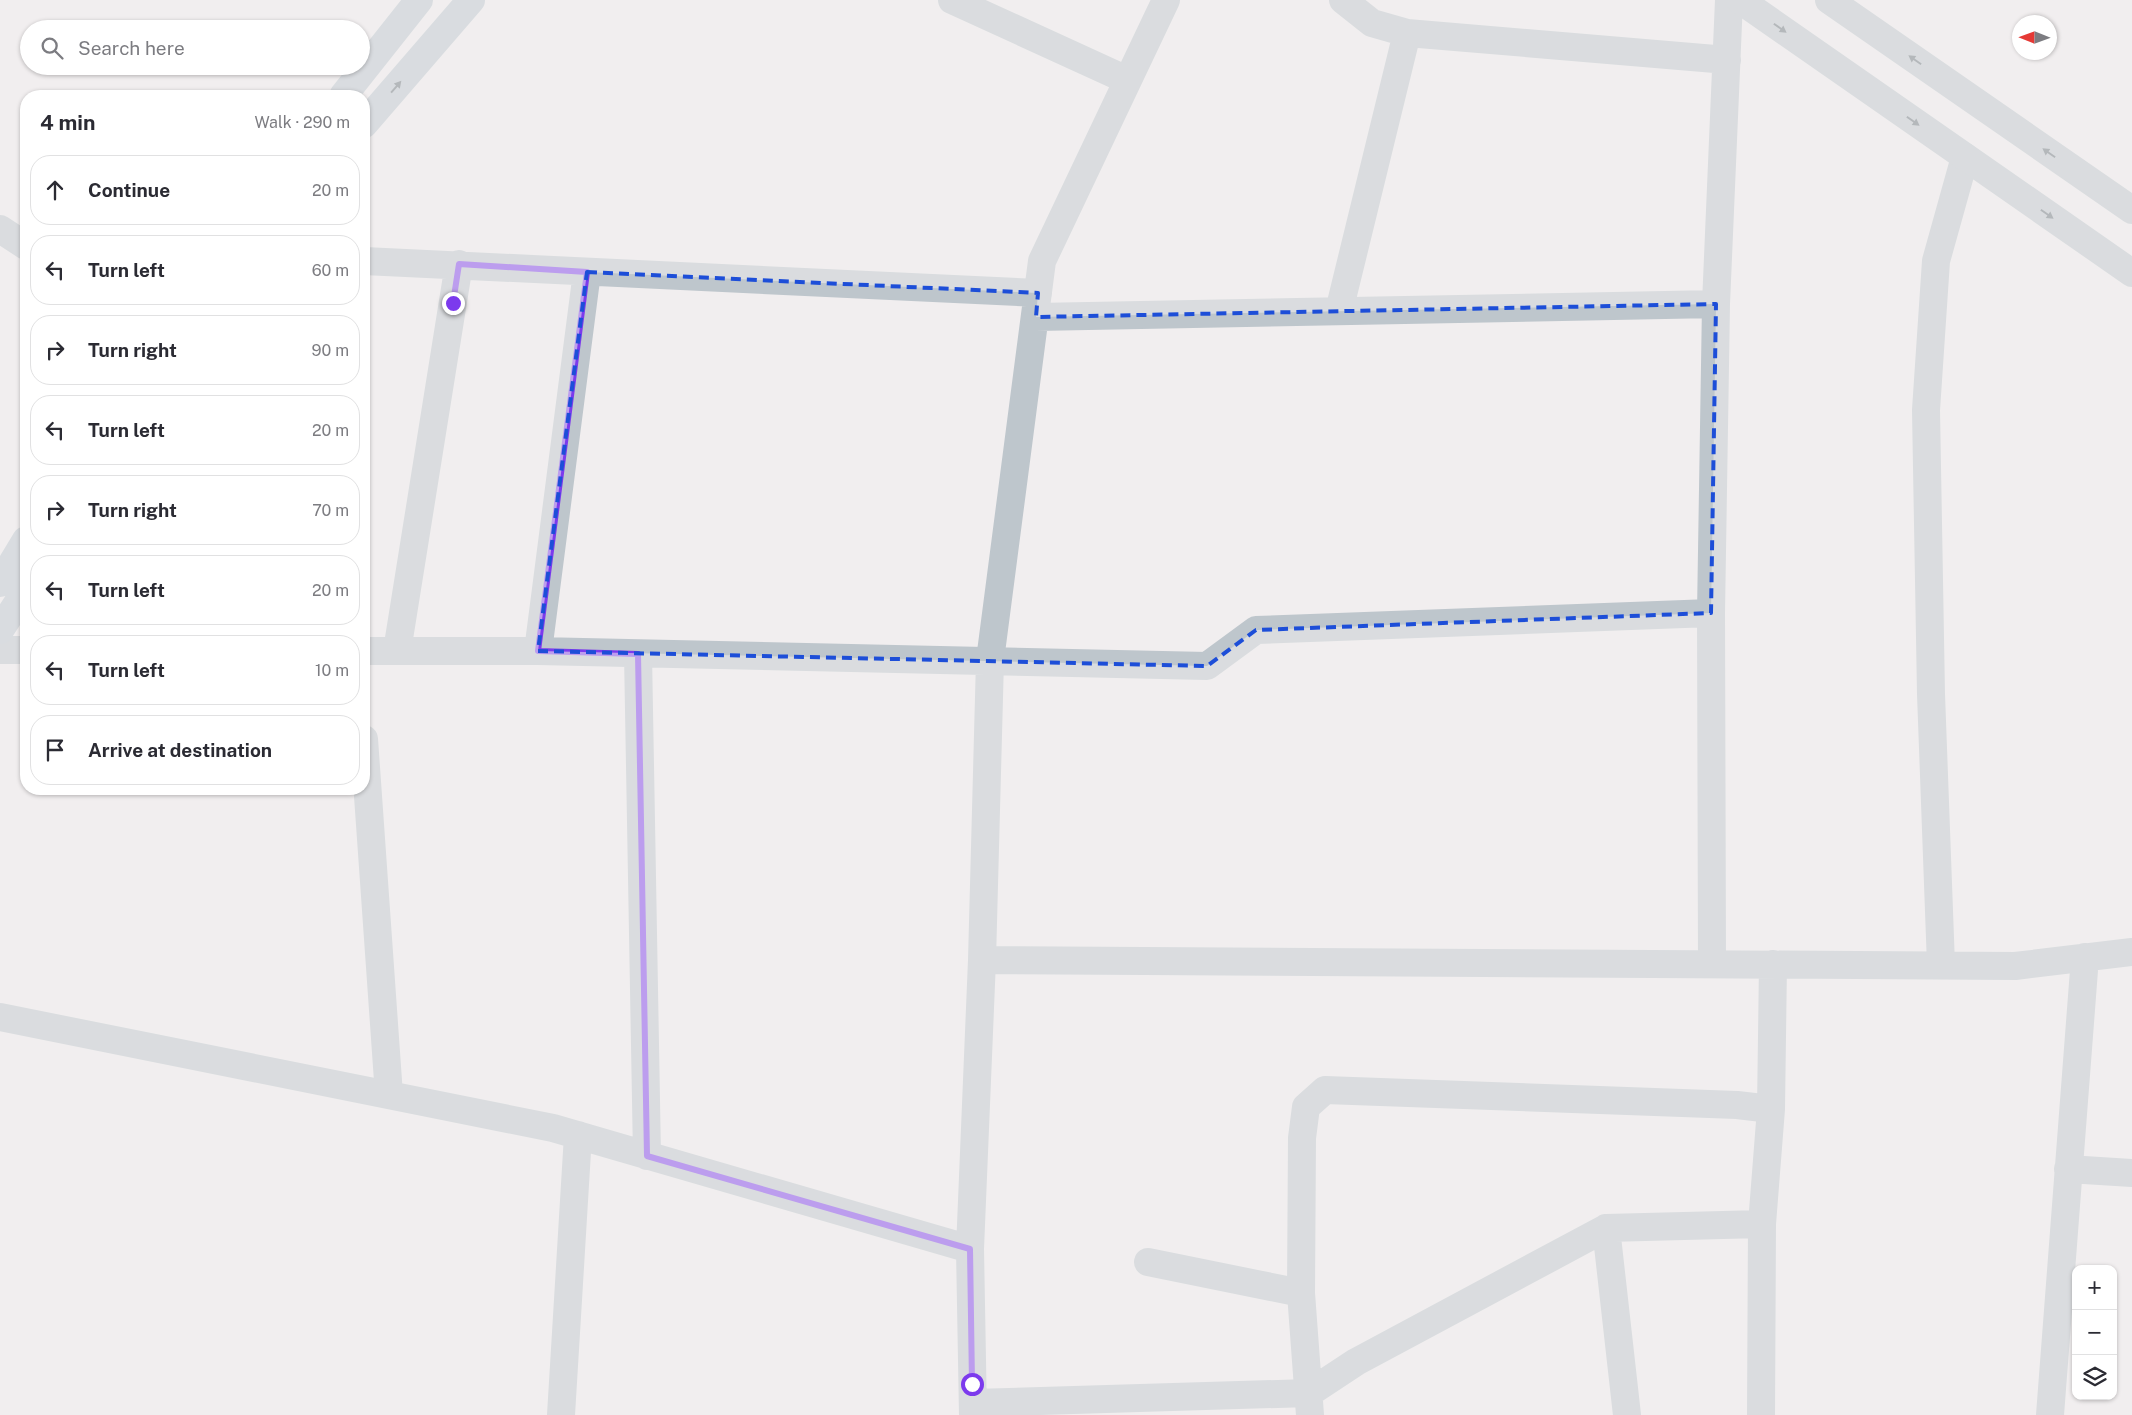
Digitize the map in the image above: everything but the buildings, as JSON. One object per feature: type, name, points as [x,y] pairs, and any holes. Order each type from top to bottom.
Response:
[{"type":"main road","points":[[370,62],[419,0]]},
{"type":"main road","points":[[370,117],[470,0]]},
{"type":"main road","points":[[348,90],[360,75]]},
{"type":"main road","points":[[0,583],[20,550]]},
{"type":"main road","points":[[0,630],[20,599]]},
{"type":"street","points":[[952,0],[1127,80]]},
{"type":"street","points":[[1166,0],[1042,261],[990,660],[982,960],[970,1249],[973,1409],[1310,1404],[1356,1362],[1606,1228],[1762,1224]]},
{"type":"street","points":[[1343,0],[1372,23],[1407,33],[1726,60]]},
{"type":"street","points":[[1712,964],[1711,613],[1716,304],[1729,0]]},
{"type":"street","points":[[1740,0],[2132,273]]},
{"type":"street","points":[[1829,0],[2132,210]]},
{"type":"street","points":[[1339,311],[1407,33]]},
{"type":"street","points":[[1941,965],[1931,694],[1926,410],[1936,261],[1965,157]]},
{"type":"street","points":[[0,229],[20,242]]},
{"type":"street","points":[[370,261],[459,264],[587,272],[1037,305],[1339,311],[1716,304]]},
{"type":"street","points":[[397,651],[459,264]]},
{"type":"street","points":[[538,651],[587,272]]},
{"type":"street","points":[[370,651],[538,651],[1207,666],[1256,630],[1711,613]]},
{"type":"street","points":[[0,650],[20,650]]},
{"type":"street","points":[[638,654],[647,1156]]},
{"type":"street","points":[[368,795],[390,1095]]},
{"type":"street","points":[[982,960],[2015,966],[2132,952]]},
{"type":"street","points":[[2050,1415],[2085,957]]},
{"type":"street","points":[[1761,1415],[1762,1224],[1771,1109],[1773,964]]},
{"type":"street","points":[[0,1017],[553,1128],[970,1249]]},
{"type":"street","points":[[1310,1404],[1301,1293],[1302,1138],[1306,1107],[1326,1090],[1737,1105],[1771,1109]]},
{"type":"street","points":[[562,1415],[578,1135]]},
{"type":"street","points":[[2068,1169],[2132,1173]]},
{"type":"street","points":[[1606,1228],[1627,1415]]},
{"type":"street","points":[[1148,1262],[1301,1293]]},
{"type":"highlighted area","points":[[587,272],[1038,293],[1036,317],[1716,304],[1711,613],[1256,630],[1207,666],[538,651]]},
{"type":"route","points":[[453,303],[459,264],[587,272],[538,651],[638,654],[647,1156],[970,1249],[972,1384]]}]
